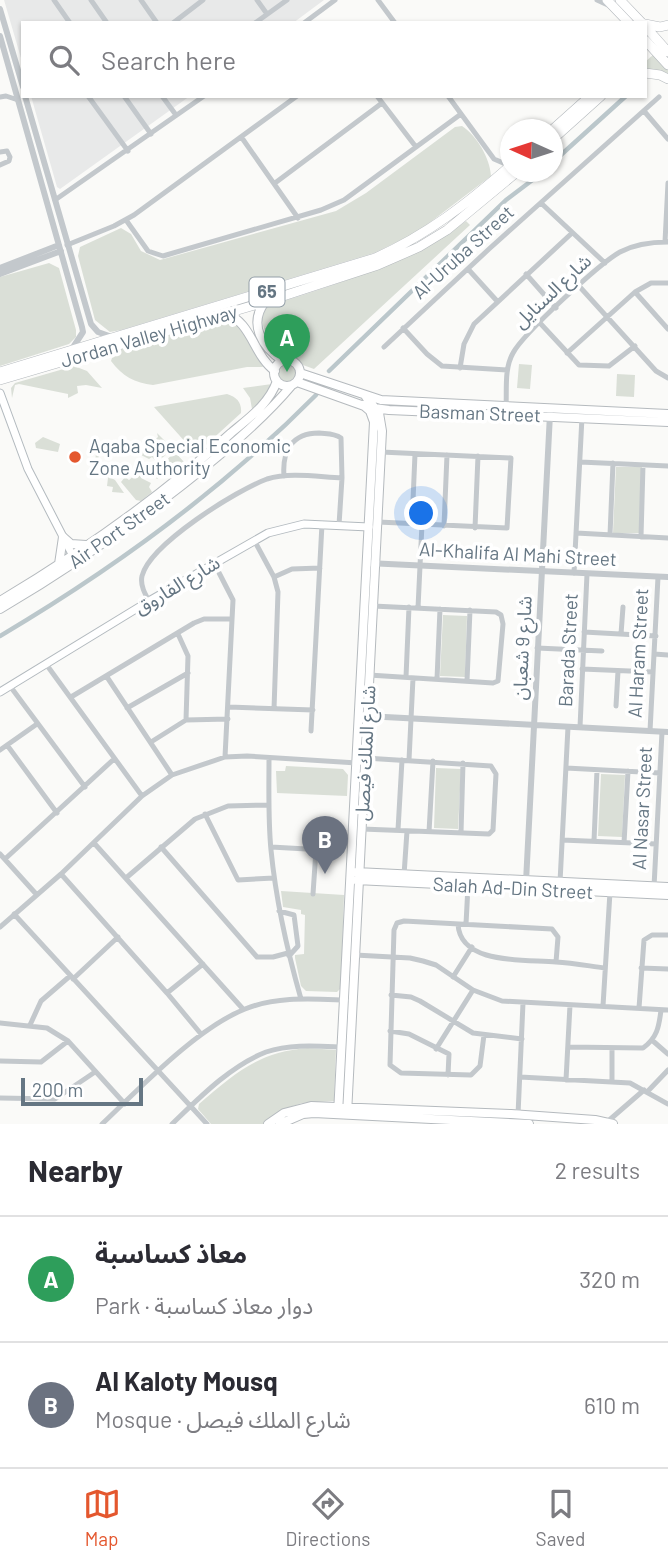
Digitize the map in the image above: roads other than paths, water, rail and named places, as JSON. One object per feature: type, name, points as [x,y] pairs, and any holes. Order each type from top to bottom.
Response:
[{"type":"highway","points":[[614,2],[628,21]]},
{"type":"highway","points":[[614,2],[639,21]]},
{"type":"highway","points":[[647,25],[668,26]]},
{"type":"highway","points":[[654,43],[668,51]]},
{"type":"highway","points":[[654,43],[668,65]]},
{"type":"highway","points":[[647,73],[668,79]]},
{"type":"highway","points":[[563,120],[588,98]]},
{"type":"highway","points":[[563,130],[599,98]]},
{"type":"highway","name":"Jordan Valley Highway","points":[[0,372],[72,349],[95,347],[112,337],[376,262],[422,235],[500,175]]},
{"type":"highway","name":"Jordan Valley Highway","points":[[0,380],[95,347],[265,302],[419,247],[447,230],[505,182]]},
{"type":"main road","points":[[225,313],[241,321],[261,357],[275,371],[277,381],[284,386],[296,380],[296,363],[283,361],[268,349],[258,329],[257,314],[265,302]]},
{"type":"main road","points":[[275,371],[283,361]]},
{"type":"main road","points":[[10,377],[1,393],[28,469],[74,558]]},
{"type":"main road","name":"Basman Street","points":[[296,380],[365,401],[506,407],[582,417],[668,422]]},
{"type":"main road","name":"Air Port Street","points":[[0,609],[74,558],[136,520],[204,468],[267,412],[296,380]]},
{"type":"main road","name":"Air Port Street","points":[[0,601],[59,564],[74,558],[86,545],[138,510],[218,446],[268,400],[277,381]]},
{"type":"main road","points":[[365,401],[377,408]]},
{"type":"main road","name":"شارع الملك فيصل","points":[[364,716],[373,606],[369,527],[378,430],[365,401]]},
{"type":"main road","name":"Basman Street","points":[[377,408],[668,414]]},
{"type":"main road","name":"شارع الملك فيصل","points":[[343,1110],[371,563],[377,522],[381,452],[377,408]]},
{"type":"main road","name":"شارع الفاروق","points":[[0,692],[254,540],[287,527],[322,524],[369,527]]},
{"type":"main road","points":[[63,537],[71,544],[86,545]]},
{"type":"main road","points":[[59,564],[63,537]]},
{"type":"main road","name":"شارع الملك فيصل","points":[[344,1087],[341,1047],[355,955],[358,901],[355,876],[362,829],[361,760]]},
{"type":"main road","name":"Salah Ad-Din Street","points":[[355,876],[404,875],[668,895]]},
{"type":"main road","name":"Salah Ad-Din Street","points":[[355,876],[376,881],[468,886],[560,882],[668,887]]},
{"type":"main road","points":[[358,901],[362,891],[376,881]]},
{"type":"main road","points":[[321,1106],[344,1087],[368,1108]]},
{"type":"main road","points":[[268,1124],[284,1113],[301,1107],[321,1106],[343,1110],[610,1123]]},
{"type":"main road","points":[[280,1124],[303,1115],[368,1108],[518,1119],[529,1124]]},
{"type":"street","points":[[54,0],[69,21]]},
{"type":"street","points":[[91,0],[106,21]]},
{"type":"street","points":[[141,0],[156,21]]},
{"type":"street","points":[[257,0],[267,14]]},
{"type":"street","points":[[258,21],[287,0]]},
{"type":"street","points":[[307,21],[335,0]]},
{"type":"street","points":[[378,0],[394,21]]},
{"type":"street","points":[[597,0],[614,2]]},
{"type":"street","points":[[176,21],[201,1]]},
{"type":"street","points":[[0,9],[3,28],[21,80]]},
{"type":"street","points":[[654,43],[668,26]]},
{"type":"street","points":[[0,36],[13,84],[21,96]]},
{"type":"street","points":[[3,97],[13,84]]},
{"type":"street","points":[[3,97],[21,98]]},
{"type":"street","name":"Al-Uruba Street","points":[[384,347],[659,97]]},
{"type":"street","points":[[22,98],[55,200],[66,266],[83,332],[72,349]]},
{"type":"street","points":[[22,98],[56,232],[93,328],[91,334],[83,332]]},
{"type":"street","points":[[89,98],[128,151]]},
{"type":"street","points":[[125,98],[151,134]]},
{"type":"street","points":[[163,98],[176,115]]},
{"type":"street","points":[[55,200],[201,98]]},
{"type":"street","points":[[0,268],[63,247],[126,220],[294,98]]},
{"type":"street","points":[[378,98],[416,147]]},
{"type":"street","points":[[449,98],[494,159],[500,162]]},
{"type":"street","points":[[275,183],[382,103]]},
{"type":"street","points":[[644,111],[668,136]]},
{"type":"street","points":[[126,220],[148,251],[163,256],[298,218],[344,200],[461,114]]},
{"type":"street","points":[[242,138],[298,218]]},
{"type":"street","points":[[0,152],[8,152],[10,157],[9,161],[0,165]]},
{"type":"street","points":[[494,159],[496,178]]},
{"type":"street","points":[[666,242],[668,183]]},
{"type":"street","points":[[541,203],[605,263]]},
{"type":"street","points":[[0,274],[48,252],[56,232]]},
{"type":"street","points":[[460,368],[464,344],[470,330],[497,301],[572,233]]},
{"type":"street","name":"شارع السنايل","points":[[506,407],[507,370],[517,345],[605,263],[629,248],[666,242]]},
{"type":"street","points":[[48,252],[66,266]]},
{"type":"street","points":[[468,269],[497,301]]},
{"type":"street","points":[[526,274],[556,308]]},
{"type":"street","points":[[567,353],[635,292],[651,283],[668,282]]},
{"type":"street","points":[[579,286],[656,371],[668,378]]},
{"type":"street","points":[[635,292],[668,329]]},
{"type":"street","points":[[540,323],[579,365],[609,366],[635,346]]},
{"type":"street","points":[[93,328],[112,337]]},
{"type":"street","points":[[403,328],[439,365],[507,370]]},
{"type":"street","name":"شارع 9 شعبان","points":[[526,884],[550,412]]},
{"type":"street","points":[[574,573],[582,417]]},
{"type":"street","points":[[284,476],[287,449],[304,434],[334,434],[341,438],[339,525]]},
{"type":"street","points":[[377,522],[507,528],[511,458],[381,452]]},
{"type":"street","points":[[412,524],[415,454]]},
{"type":"street","points":[[444,526],[447,455]]},
{"type":"street","points":[[475,528],[478,456]]},
{"type":"street","points":[[580,462],[668,466]]},
{"type":"street","points":[[610,535],[613,463]]},
{"type":"street","points":[[641,537],[643,465]]},
{"type":"street","points":[[149,601],[141,578],[145,570],[170,541],[201,516],[245,489],[268,479],[284,476],[342,478]]},
{"type":"street","points":[[311,731],[322,524]]},
{"type":"street","points":[[418,608],[422,524]]},
{"type":"street","points":[[576,533],[668,538]]},
{"type":"street","points":[[254,540],[274,577],[278,604],[274,709]]},
{"type":"street","points":[[214,563],[232,596],[225,757]]},
{"type":"street","name":"Al-Khalifa Al Mahi Street","points":[[371,563],[668,578]]},
{"type":"street","points":[[274,577],[292,569],[320,568]]},
{"type":"street","name":"Barada Street","points":[[580,727],[587,573]]},
{"type":"street","name":"Al Haram Street","points":[[650,731],[658,577]]},
{"type":"street","points":[[369,675],[498,681],[503,624],[501,615],[496,612],[373,606]]},
{"type":"street","points":[[406,677],[409,607]]},
{"type":"street","points":[[621,634],[623,607]]},
{"type":"street","points":[[437,679],[440,609]]},
{"type":"street","points":[[467,681],[470,610]]},
{"type":"street","points":[[71,697],[204,619],[232,618]]},
{"type":"street","points":[[584,632],[656,636]]},
{"type":"street","points":[[178,634],[188,656],[186,720]]},
{"type":"street","points":[[537,648],[602,651]]},
{"type":"street","points":[[654,654],[668,655]]},
{"type":"street","points":[[47,664],[142,796]]},
{"type":"street","points":[[582,669],[653,672]]},
{"type":"street","points":[[616,705],[618,670]]},
{"type":"street","points":[[127,708],[188,673]]},
{"type":"street","points":[[107,677],[172,775]]},
{"type":"street","points":[[398,830],[413,678]]},
{"type":"street","points":[[10,686],[85,787]]},
{"type":"street","points":[[229,707],[313,710]]},
{"type":"street","points":[[364,716],[665,732]]},
{"type":"street","points":[[151,742],[186,720],[228,719]]},
{"type":"street","points":[[0,750],[37,724]]},
{"type":"street","points":[[560,882],[568,727]]},
{"type":"street","name":"Al Nasar Street","points":[[654,887],[665,732]]},
{"type":"street","points":[[7,745],[57,813]]},
{"type":"street","points":[[0,927],[61,874],[142,796],[172,775],[225,757],[486,764],[493,768],[496,774],[492,832],[489,834],[362,829]]},
{"type":"street","points":[[269,758],[274,878],[279,911],[301,999]]},
{"type":"street","points":[[5,859],[114,759]]},
{"type":"street","points":[[429,832],[433,761]]},
{"type":"street","points":[[460,833],[463,763]]},
{"type":"street","points":[[566,768],[660,773]]},
{"type":"street","points":[[594,841],[597,770]]},
{"type":"street","points":[[624,843],[628,771]]},
{"type":"street","points":[[126,878],[186,825],[205,814],[228,806],[269,805]]},
{"type":"street","points":[[205,814],[238,880],[274,878]]},
{"type":"street","points":[[404,875],[407,831]]},
{"type":"street","points":[[562,840],[656,844]]},
{"type":"street","points":[[94,843],[243,1009]]},
{"type":"street","points":[[161,847],[257,957],[289,955],[298,946],[295,915],[279,911]]},
{"type":"street","points":[[271,848],[342,851]]},
{"type":"street","points":[[313,894],[316,850]]},
{"type":"street","points":[[0,854],[37,895]]},
{"type":"street","points":[[61,874],[201,1034]]},
{"type":"street","points":[[466,924],[468,886]]},
{"type":"street","points":[[603,1006],[610,892]]},
{"type":"street","points":[[14,914],[207,1124]]},
{"type":"street","points":[[484,1035],[478,1071],[471,1076],[401,1073],[393,1069],[389,1060],[394,930],[400,922],[552,929],[558,937],[556,962]]},
{"type":"street","points":[[458,924],[460,936],[472,947],[494,958],[605,968]]},
{"type":"street","points":[[639,1008],[643,944],[646,937],[668,935]]},
{"type":"street","points":[[30,1025],[41,1001],[118,937]]},
{"type":"street","points":[[453,977],[472,947]]},
{"type":"street","points":[[355,955],[393,956],[436,965],[487,997],[523,1003],[665,1010],[653,1041],[643,1048],[568,1047]]},
{"type":"street","points":[[167,993],[203,964]]},
{"type":"street","points":[[641,968],[668,969]]},
{"type":"street","points":[[436,1049],[473,990]]},
{"type":"street","points":[[391,995],[411,997],[473,1033],[522,1039]]},
{"type":"street","points":[[102,1124],[201,1034],[243,1009],[268,1002],[301,999],[348,1000]]},
{"type":"street","points":[[518,1119],[523,1003]]},
{"type":"street","points":[[566,1080],[570,1005]]},
{"type":"street","points":[[0,1023],[47,1028],[68,1041],[125,1104]]},
{"type":"street","points":[[390,1031],[409,1034],[449,1054],[448,1075]]},
{"type":"street","points":[[0,1061],[41,1062],[68,1041]]},
{"type":"street","points":[[653,1041],[668,1054]]},
{"type":"street","points":[[172,1124],[235,1069],[267,1052],[296,1046],[341,1047]]},
{"type":"street","points":[[612,1049],[612,1081]]},
{"type":"street","points":[[610,1123],[668,1070]]},
{"type":"street","points":[[0,1098],[55,1099],[95,1072]]},
{"type":"street","points":[[520,1077],[630,1083],[668,1104]]},
{"type":"waterway","points":[[563,153],[624,98]]},
{"type":"waterway","points":[[329,371],[506,200],[530,182]]},
{"type":"waterway","points":[[0,636],[85,583],[166,526],[243,463],[316,395]]},
{"type":"place","name":"معاذ كساسبة","points":[[287,372]]},
{"type":"place","name":"Aqaba Special Economic Zone Authority","points":[[75,457]]},
{"type":"place","name":"Al Kaloty Mousq","points":[[325,874]]}]
